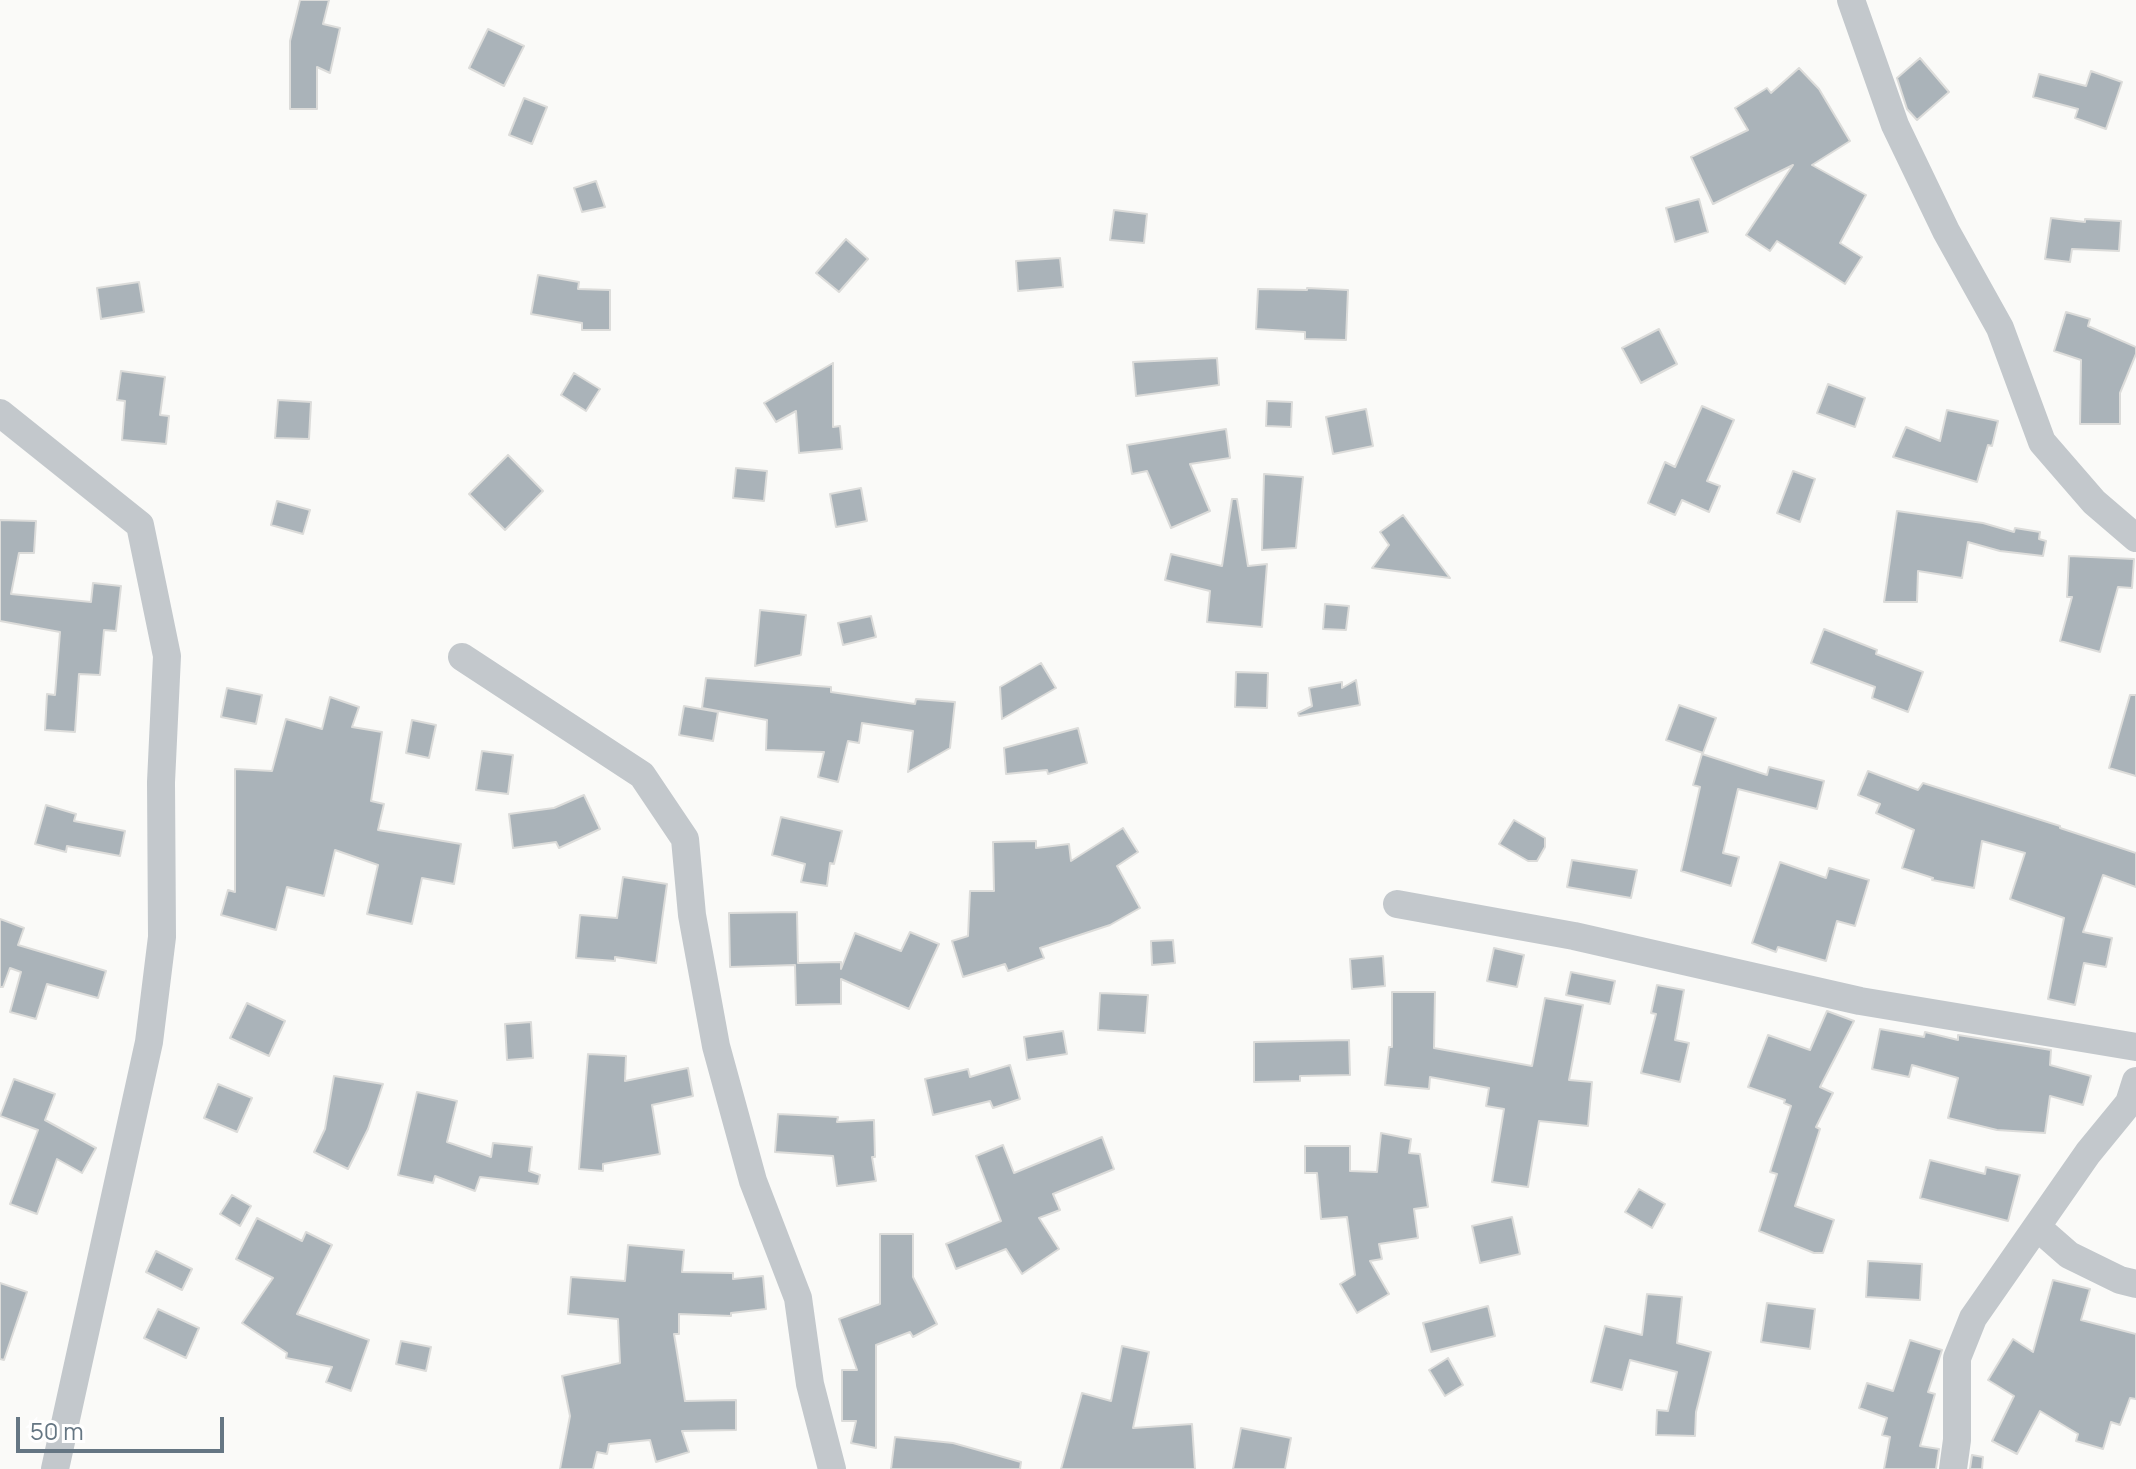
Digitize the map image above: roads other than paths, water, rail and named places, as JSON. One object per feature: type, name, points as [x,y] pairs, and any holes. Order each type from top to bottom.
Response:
[{"type":"street","points":[[1851,0],[1895,125],[1946,231],[2000,328],[2042,442],[2094,502],[2136,538]]},
{"type":"street","points":[[0,413],[140,525],[167,656],[161,782],[162,937],[149,1042],[55,1469]]},
{"type":"street","points":[[462,657],[642,775],[685,839],[692,915],[716,1046],[753,1181],[798,1298],[810,1384],[832,1469]]},
{"type":"street","points":[[1397,904],[1574,936],[1860,1001],[2136,1047]]},
{"type":"street","points":[[1953,1469],[1957,1440],[1957,1358],[1973,1318],[2088,1153],[2129,1103],[2136,1081]]},
{"type":"street","points":[[2037,1227],[2069,1255],[2120,1280],[2136,1284]]}]
